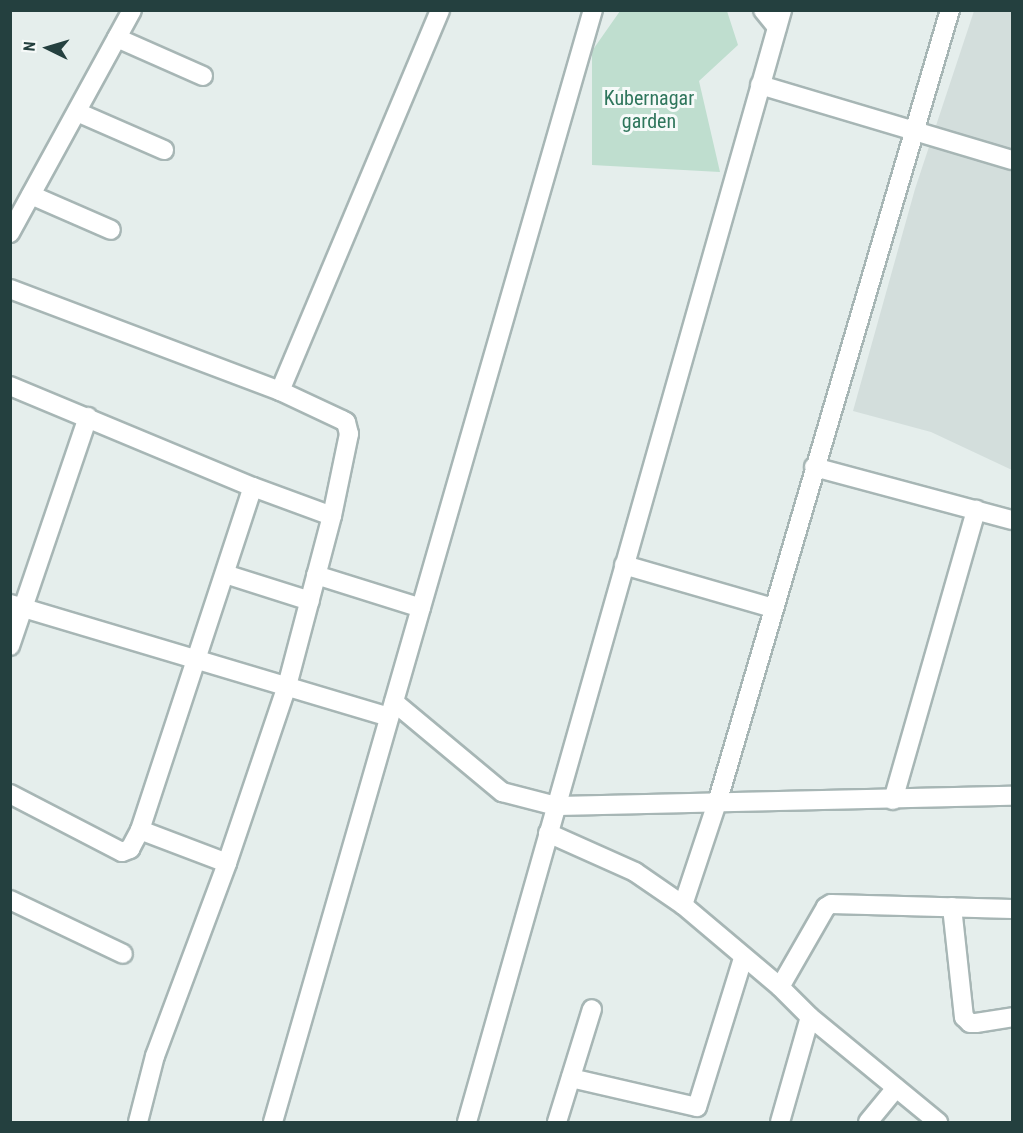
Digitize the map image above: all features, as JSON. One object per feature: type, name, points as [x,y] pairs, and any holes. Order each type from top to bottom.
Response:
[{"type":"street","points":[[10,233],[132,10]]},
{"type":"street","points":[[280,391],[440,10]]},
{"type":"street","points":[[273,1122],[593,10]]},
{"type":"street","points":[[467,1122],[780,19],[763,10]]},
{"type":"street","points":[[683,905],[717,803],[950,10]]},
{"type":"street","points":[[117,38],[202,76]]},
{"type":"street","points":[[760,86],[1012,160]]},
{"type":"street","points":[[76,112],[164,150]]},
{"type":"street","points":[[31,195],[111,230]]},
{"type":"street","points":[[10,289],[280,391],[342,420],[348,428],[332,516],[287,686],[227,863],[155,1056],[138,1122]]},
{"type":"street","points":[[10,386],[253,487],[332,516]]},
{"type":"street","points":[[10,646],[17,607],[88,417]]},
{"type":"street","points":[[814,467],[1012,520]]},
{"type":"street","points":[[10,794],[122,852],[130,849],[140,830],[253,487]]},
{"type":"street","points":[[893,800],[976,510]]},
{"type":"street","points":[[624,565],[773,608]]},
{"type":"street","points":[[225,574],[310,601]]},
{"type":"street","points":[[316,575],[421,608]]},
{"type":"street","points":[[17,607],[287,686],[391,709],[502,792],[556,806],[1012,796]]},
{"type":"street","points":[[140,830],[227,863]]},
{"type":"street","points":[[548,833],[635,872],[683,905],[780,987],[810,1017],[938,1122]]},
{"type":"street","points":[[10,900],[123,954]]},
{"type":"street","points":[[780,987],[826,907],[831,904],[1012,909]]},
{"type":"street","points":[[952,907],[964,1017],[970,1023],[1012,1017]]},
{"type":"street","points":[[571,1078],[697,1107],[744,958]]},
{"type":"street","points":[[557,1122],[592,1009]]},
{"type":"street","points":[[780,1122],[810,1017]]},
{"type":"street","points":[[868,1122],[896,1088]]},
{"type":"shaded area","points":[[974,11],[1012,11],[1012,470],[931,432],[853,411],[915,189]]},
{"type":"green space","name":"Kubernagar garden","points":[[620,11],[727,11],[738,45],[699,81],[720,172],[592,165],[592,51]]}]
